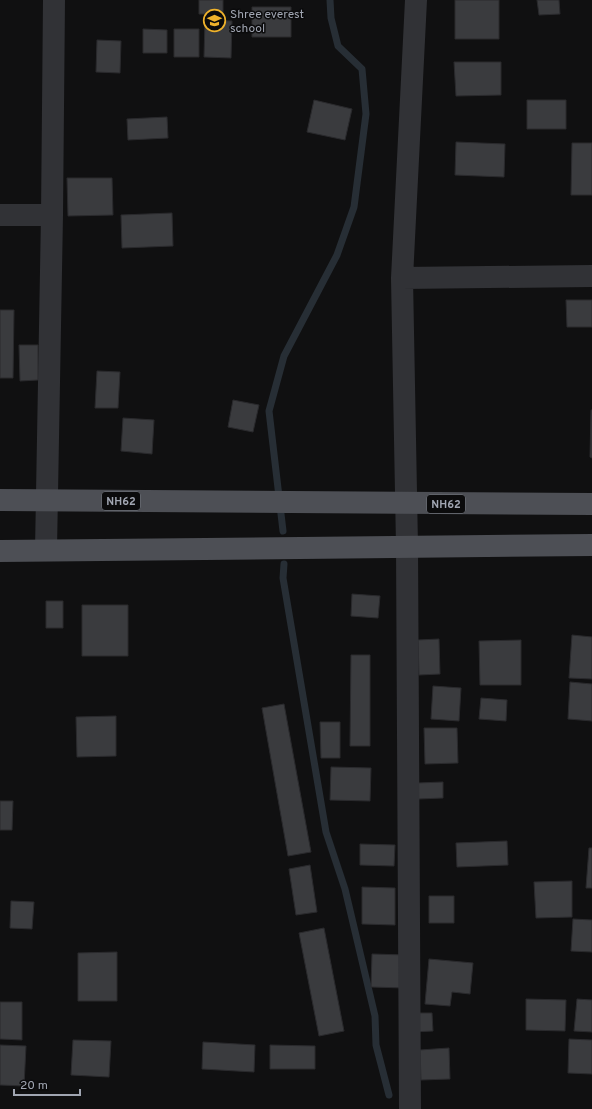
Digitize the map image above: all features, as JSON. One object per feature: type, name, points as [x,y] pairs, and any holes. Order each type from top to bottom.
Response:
[{"type":"main road","name":"NH62","points":[[0,500],[407,504],[592,504]]},
{"type":"main road","points":[[0,551],[592,544]]},
{"type":"street","points":[[46,550],[54,0]]},
{"type":"street","points":[[410,1109],[407,504],[402,278],[416,0]]},
{"type":"street","points":[[0,215],[52,215]]},
{"type":"street","points":[[402,278],[592,276]]},
{"type":"building","points":[[199,0],[223,0],[223,14],[199,14]]},
{"type":"building","points":[[455,0],[499,0],[499,39],[455,39]]},
{"type":"building","points":[[537,0],[559,0],[560,14],[539,15]]},
{"type":"building","points":[[252,7],[291,7],[291,37],[252,37]]},
{"type":"building","points":[[205,20],[232,21],[231,58],[204,57]]},
{"type":"building","points":[[143,29],[167,30],[167,53],[143,53]]},
{"type":"building","points":[[174,29],[199,29],[199,57],[174,57]]},
{"type":"building","points":[[97,40],[121,41],[120,73],[96,72]]},
{"type":"building","points":[[454,62],[501,62],[501,95],[456,96]]},
{"type":"building","points":[[314,100],[352,109],[345,140],[307,132]]},
{"type":"building","points":[[527,100],[566,100],[566,129],[527,129]]},
{"type":"building","points":[[167,117],[168,138],[128,140],[127,119]]},
{"type":"building","points":[[456,142],[505,144],[504,177],[455,175]]},
{"type":"building","points":[[572,143],[592,143],[592,195],[571,195]]},
{"type":"building","points":[[67,178],[112,178],[113,215],[68,216]]},
{"type":"building","points":[[172,213],[173,246],[122,248],[121,215]]},
{"type":"building","points":[[566,300],[592,300],[592,327],[567,327]]},
{"type":"building","points":[[0,310],[14,310],[13,378],[0,378]]},
{"type":"building","points":[[19,345],[38,345],[38,380],[20,381]]},
{"type":"building","points":[[97,371],[120,372],[118,408],[95,408]]},
{"type":"building","points":[[233,400],[259,405],[253,432],[228,427]]},
{"type":"building","points":[[592,410],[592,458],[590,457]]},
{"type":"building","points":[[123,418],[154,420],[152,454],[121,451]]},
{"type":"building","points":[[352,594],[380,596],[378,618],[351,616]]},
{"type":"building","points":[[46,601],[63,601],[63,628],[46,628]]},
{"type":"building","points":[[82,605],[128,605],[128,656],[82,656]]},
{"type":"building","points":[[572,635],[592,637],[592,679],[569,678]]},
{"type":"building","points":[[439,639],[440,674],[419,675],[418,640]]},
{"type":"building","points":[[521,640],[521,685],[480,685],[479,641]]},
{"type":"building","points":[[351,655],[370,655],[370,746],[350,746]]},
{"type":"building","points":[[570,682],[592,684],[592,721],[568,719]]},
{"type":"building","points":[[433,686],[461,688],[459,721],[431,719]]},
{"type":"building","points":[[481,698],[507,700],[506,721],[479,719]]},
{"type":"building","points":[[284,704],[311,852],[288,856],[262,708]]},
{"type":"building","points":[[116,716],[116,756],[77,757],[76,717]]},
{"type":"building","points":[[320,722],[340,722],[340,758],[321,758]]},
{"type":"building","points":[[424,728],[457,728],[458,763],[425,764]]},
{"type":"building","points":[[331,767],[371,768],[370,801],[330,800]]},
{"type":"building","points":[[443,782],[443,798],[418,799],[418,783]]},
{"type":"building","points":[[0,801],[13,801],[12,830],[0,830]]},
{"type":"building","points":[[507,841],[508,865],[457,867],[456,843]]},
{"type":"building","points":[[360,844],[395,845],[394,866],[360,865]]},
{"type":"building","points":[[589,848],[592,848],[592,888],[586,888]]},
{"type":"building","points":[[310,865],[317,912],[296,915],[289,869]]},
{"type":"building","points":[[572,881],[572,917],[536,918],[534,882]]},
{"type":"building","points":[[362,887],[395,888],[395,925],[362,924]]},
{"type":"building","points":[[429,896],[454,896],[454,923],[429,923]]},
{"type":"building","points":[[11,901],[34,902],[32,929],[10,928]]},
{"type":"building","points":[[573,919],[592,920],[592,952],[571,951]]},
{"type":"building","points":[[324,928],[344,1031],[319,1036],[299,933]]},
{"type":"building","points":[[117,952],[117,1001],[78,1001],[78,953]]},
{"type":"building","points":[[372,954],[406,955],[405,988],[371,987]]},
{"type":"building","points":[[429,959],[473,963],[470,994],[452,992],[450,1006],[425,1004]]},
{"type":"building","points":[[526,999],[566,1000],[565,1031],[526,1030]]},
{"type":"building","points":[[577,999],[592,1000],[592,1032],[574,1031]]},
{"type":"building","points":[[0,1002],[22,1002],[22,1040],[0,1039]]},
{"type":"building","points":[[410,1013],[432,1013],[433,1031],[411,1032]]},
{"type":"building","points":[[569,1039],[592,1040],[592,1074],[568,1073]]},
{"type":"building","points":[[73,1040],[111,1041],[109,1077],[71,1075]]},
{"type":"building","points":[[203,1042],[255,1045],[254,1072],[202,1069]]},
{"type":"building","points":[[0,1045],[26,1046],[24,1086],[0,1085]]},
{"type":"building","points":[[270,1045],[315,1046],[315,1069],[270,1069]]},
{"type":"building","points":[[449,1048],[450,1079],[421,1080],[420,1050]]},
{"type":"waterway","points":[[283,531],[269,411],[284,356],[337,255],[354,207],[366,114],[362,69],[338,46],[331,18],[330,0]]},
{"type":"waterway","points":[[284,564],[283,578],[326,832],[345,889],[375,1016],[376,1045],[389,1095]]},
{"type":"place","name":"Shree everest school","points":[[215,21]]}]
